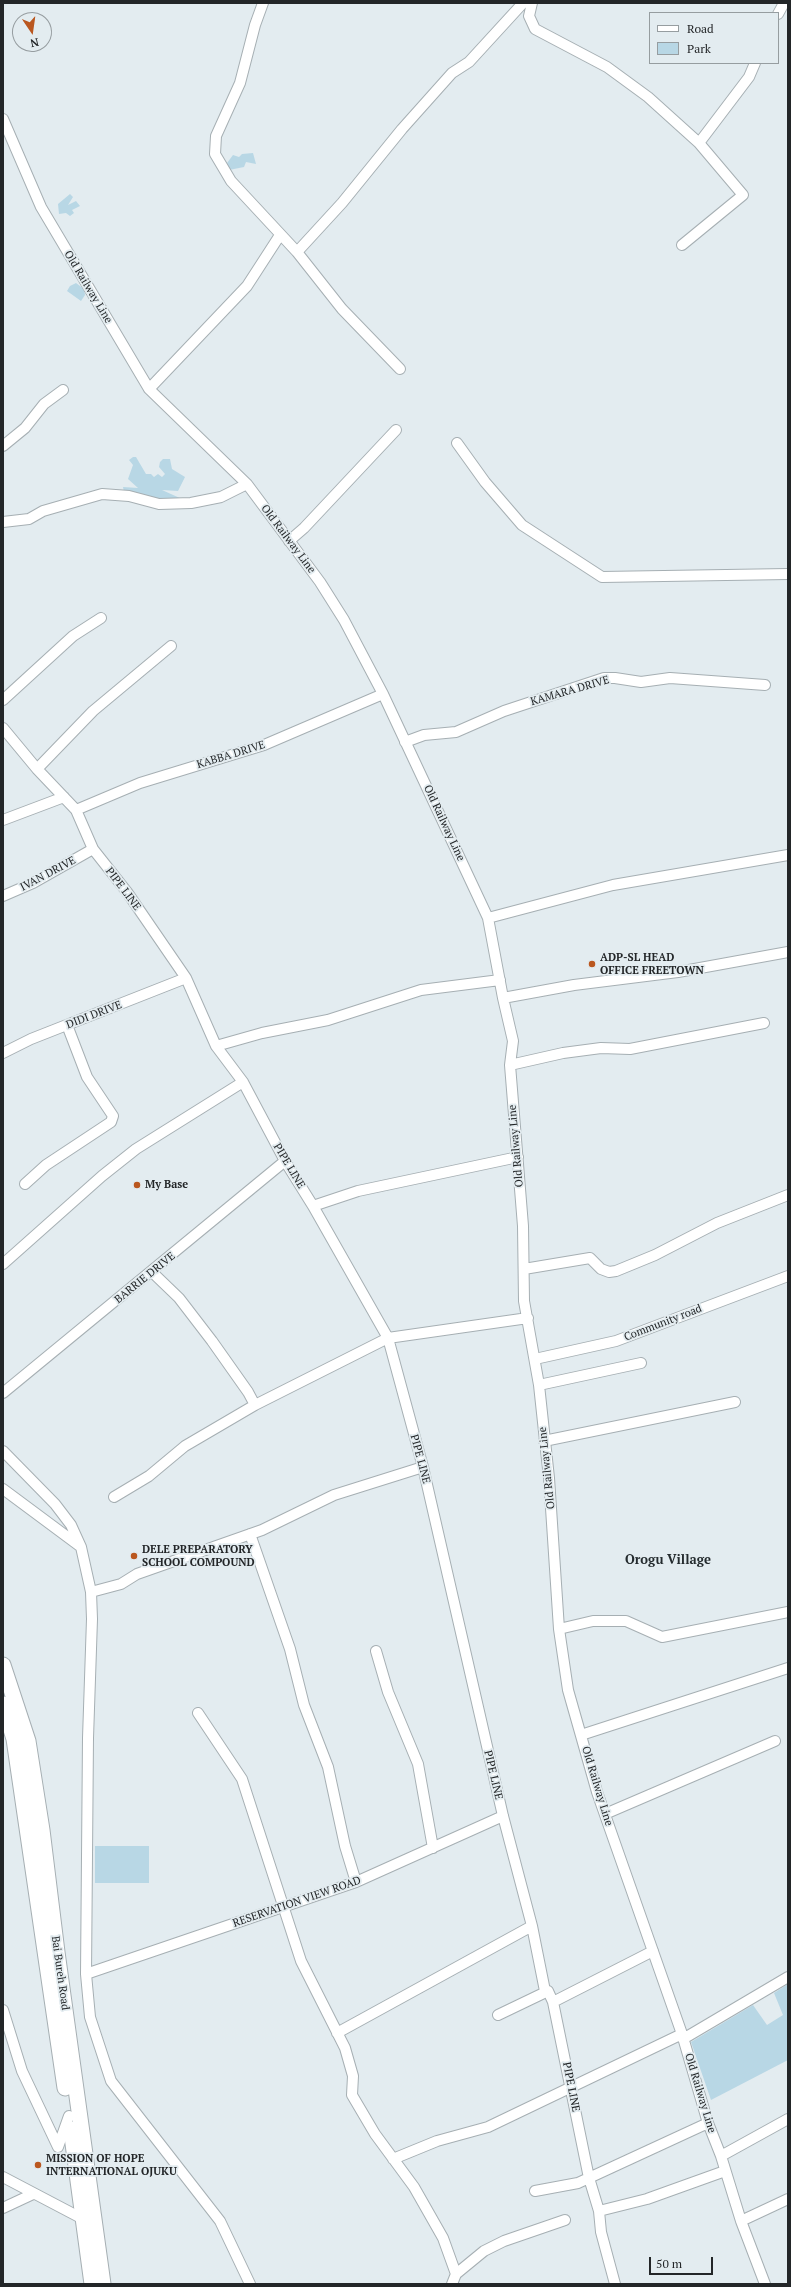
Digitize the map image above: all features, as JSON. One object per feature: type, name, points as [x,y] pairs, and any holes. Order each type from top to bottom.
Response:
[{"type":"highway","name":"Bai Bureh Road","points":[[3,1665],[29,1748],[42,1830],[57,1952],[103,2284]]},
{"type":"highway","name":"Bai Bureh Road","points":[[3,1704],[16,1747],[70,2116],[92,2284]]},
{"type":"street","points":[[263,3],[255,25],[240,83],[219,125],[214,145],[215,154],[231,181],[297,252],[342,309],[400,369]]},
{"type":"street","points":[[297,252],[342,203],[402,129],[452,73],[469,62],[523,3]]},
{"type":"street","points":[[532,3],[529,16],[535,29],[607,67],[648,97],[699,143],[743,194],[682,245]]},
{"type":"street","points":[[779,12],[784,3]]},
{"type":"street","points":[[699,143],[749,77],[755,64]]},
{"type":"street","name":"Old Railway Line","points":[[3,118],[41,207],[149,389],[247,484],[320,582],[344,620],[383,694],[488,918],[502,998],[513,1041],[510,1066],[514,1131],[518,1157],[524,1269],[524,1300],[536,1359],[539,1385],[549,1478],[559,1628],[568,1690],[605,1814],[683,2036],[708,2123],[721,2156],[741,2221],[765,2284]]},
{"type":"street","points":[[149,389],[247,286],[280,235]]},
{"type":"street","points":[[3,446],[25,428],[44,404],[63,390]]},
{"type":"street","points":[[289,541],[304,528],[396,430]]},
{"type":"street","points":[[457,443],[485,482],[522,525],[602,577],[788,574]]},
{"type":"street","points":[[3,522],[29,519],[43,511],[102,494],[129,496],[159,504],[191,503],[221,497],[247,484]]},
{"type":"street","points":[[3,700],[73,636],[101,618]]},
{"type":"street","points":[[37,769],[93,711],[171,646]]},
{"type":"street","name":"KAMARA DRIVE","points":[[405,742],[424,735],[456,732],[504,711],[604,678],[641,682],[670,678],[765,685]]},
{"type":"street","name":"KABBA DRIVE","points":[[76,810],[140,783],[264,745],[383,694]]},
{"type":"street","name":"PIPE LINE","points":[[3,728],[37,769],[76,810],[93,849],[127,892],[186,978],[216,1046],[243,1082],[285,1161],[313,1206],[388,1338],[423,1467],[503,1816],[532,1926],[545,1991],[548,1991],[554,2002],[589,2178],[599,2211],[601,2232],[615,2284]]},
{"type":"street","points":[[3,820],[64,797]]},
{"type":"street","name":"IVAN DRIVE","points":[[3,896],[33,883],[93,849]]},
{"type":"street","points":[[488,918],[613,885],[788,856]]},
{"type":"street","points":[[502,998],[574,985],[678,972],[788,952]]},
{"type":"street","name":"DIDI DRIVE","points":[[3,1053],[67,1025],[186,978]]},
{"type":"street","points":[[216,1046],[262,1033],[328,1020],[421,990],[500,980]]},
{"type":"street","points":[[510,1066],[563,1053],[602,1048],[630,1049],[764,1023]]},
{"type":"street","points":[[25,1184],[46,1165],[111,1122],[113,1116],[87,1078],[67,1025]]},
{"type":"street","points":[[3,1264],[102,1176],[136,1149],[243,1082]]},
{"type":"street","points":[[313,1206],[358,1191],[518,1157]]},
{"type":"street","name":"BARRIE DRIVE","points":[[3,1393],[152,1272],[285,1161]]},
{"type":"street","points":[[524,1269],[590,1258],[601,1269],[609,1272],[655,1255],[717,1223],[788,1194]]},
{"type":"street","points":[[152,1272],[179,1298],[212,1341],[248,1392],[255,1405]]},
{"type":"street","name":"Community road","points":[[536,1359],[616,1341],[788,1276]]},
{"type":"street","points":[[114,1497],[149,1476],[185,1446],[255,1405],[388,1338],[528,1318]]},
{"type":"street","points":[[539,1385],[641,1363]]},
{"type":"street","points":[[544,1441],[735,1402]]},
{"type":"street","points":[[3,1451],[55,1504],[71,1525],[81,1547],[91,1592],[92,1620],[88,1738],[86,1974],[90,2017],[110,2081],[220,2220],[250,2284]]},
{"type":"street","points":[[91,1592],[121,1584],[137,1574],[250,1534],[334,1495],[423,1467]]},
{"type":"street","points":[[3,1490],[81,1547]]},
{"type":"street","points":[[250,1534],[290,1649],[304,1705],[328,1767],[345,1846],[356,1882]]},
{"type":"street","points":[[559,1628],[593,1621],[626,1621],[662,1637],[788,1612]]},
{"type":"street","points":[[376,1651],[388,1692],[418,1764],[433,1848]]},
{"type":"street","points":[[581,1735],[788,1668]]},
{"type":"street","points":[[198,1713],[242,1779],[301,1961],[345,2048],[353,2076],[352,2095],[375,2134],[414,2186],[443,2238],[454,2279],[484,2251],[504,2241],[565,2220]]},
{"type":"street","points":[[605,1814],[775,1741]]},
{"type":"street","name":"RESERVATION VIEW ROAD","points":[[86,1974],[356,1882],[503,1816]]},
{"type":"street","points":[[338,2034],[532,1926]]},
{"type":"street","points":[[554,2002],[653,1951]]},
{"type":"street","points":[[393,2158],[437,2141],[488,2127],[683,2036],[788,1977]]},
{"type":"street","points":[[498,2015],[548,1991]]},
{"type":"street","points":[[3,2010],[22,2071],[58,2147],[70,2116]]},
{"type":"street","points":[[721,2156],[788,2119]]},
{"type":"street","points":[[535,2191],[578,2183],[708,2123]]},
{"type":"street","points":[[599,2211],[647,2199],[725,2171]]},
{"type":"street","points":[[3,2177],[83,2219]]},
{"type":"street","points":[[3,2208],[34,2194]]},
{"type":"street","points":[[741,2221],[788,2200]]},
{"type":"green space","points":[[253,153],[256,164],[246,162],[244,167],[229,170],[227,163],[233,155],[239,157],[242,154]]},
{"type":"green space","points":[[70,194],[73,197],[68,205],[76,201],[80,206],[72,210],[74,213],[70,216],[66,213],[59,214],[58,204]]},
{"type":"green space","points":[[76,283],[84,289],[85,295],[81,301],[67,291],[70,286]]},
{"type":"green space","points":[[136,457],[146,474],[151,474],[154,477],[158,474],[162,477],[165,474],[159,467],[160,462],[163,459],[170,459],[172,469],[185,477],[178,491],[162,490],[182,499],[161,502],[124,492],[123,487],[138,488],[128,479],[133,465],[129,460]]},
{"type":"green space","points":[[95,1846],[149,1846],[149,1883],[95,1883]]},
{"type":"green space","points":[[788,1984],[788,2060],[711,2100],[691,2042],[753,2005],[767,2025],[783,2015],[774,1993]]},
{"type":"place","name":"ADP-SL HEAD OFFICE FREETOWN","points":[[592,964]]},
{"type":"place","name":"My Base","points":[[137,1185]]},
{"type":"place","name":"DELE PREPARATORY SCHOOL COMPOUND","points":[[134,1556]]},
{"type":"place","name":"MISSION OF HOPE INTERNATIONAL OJUKU","points":[[38,2165]]},
{"type":"district","name":"Orogu Village","points":[[668,1560]]}]
